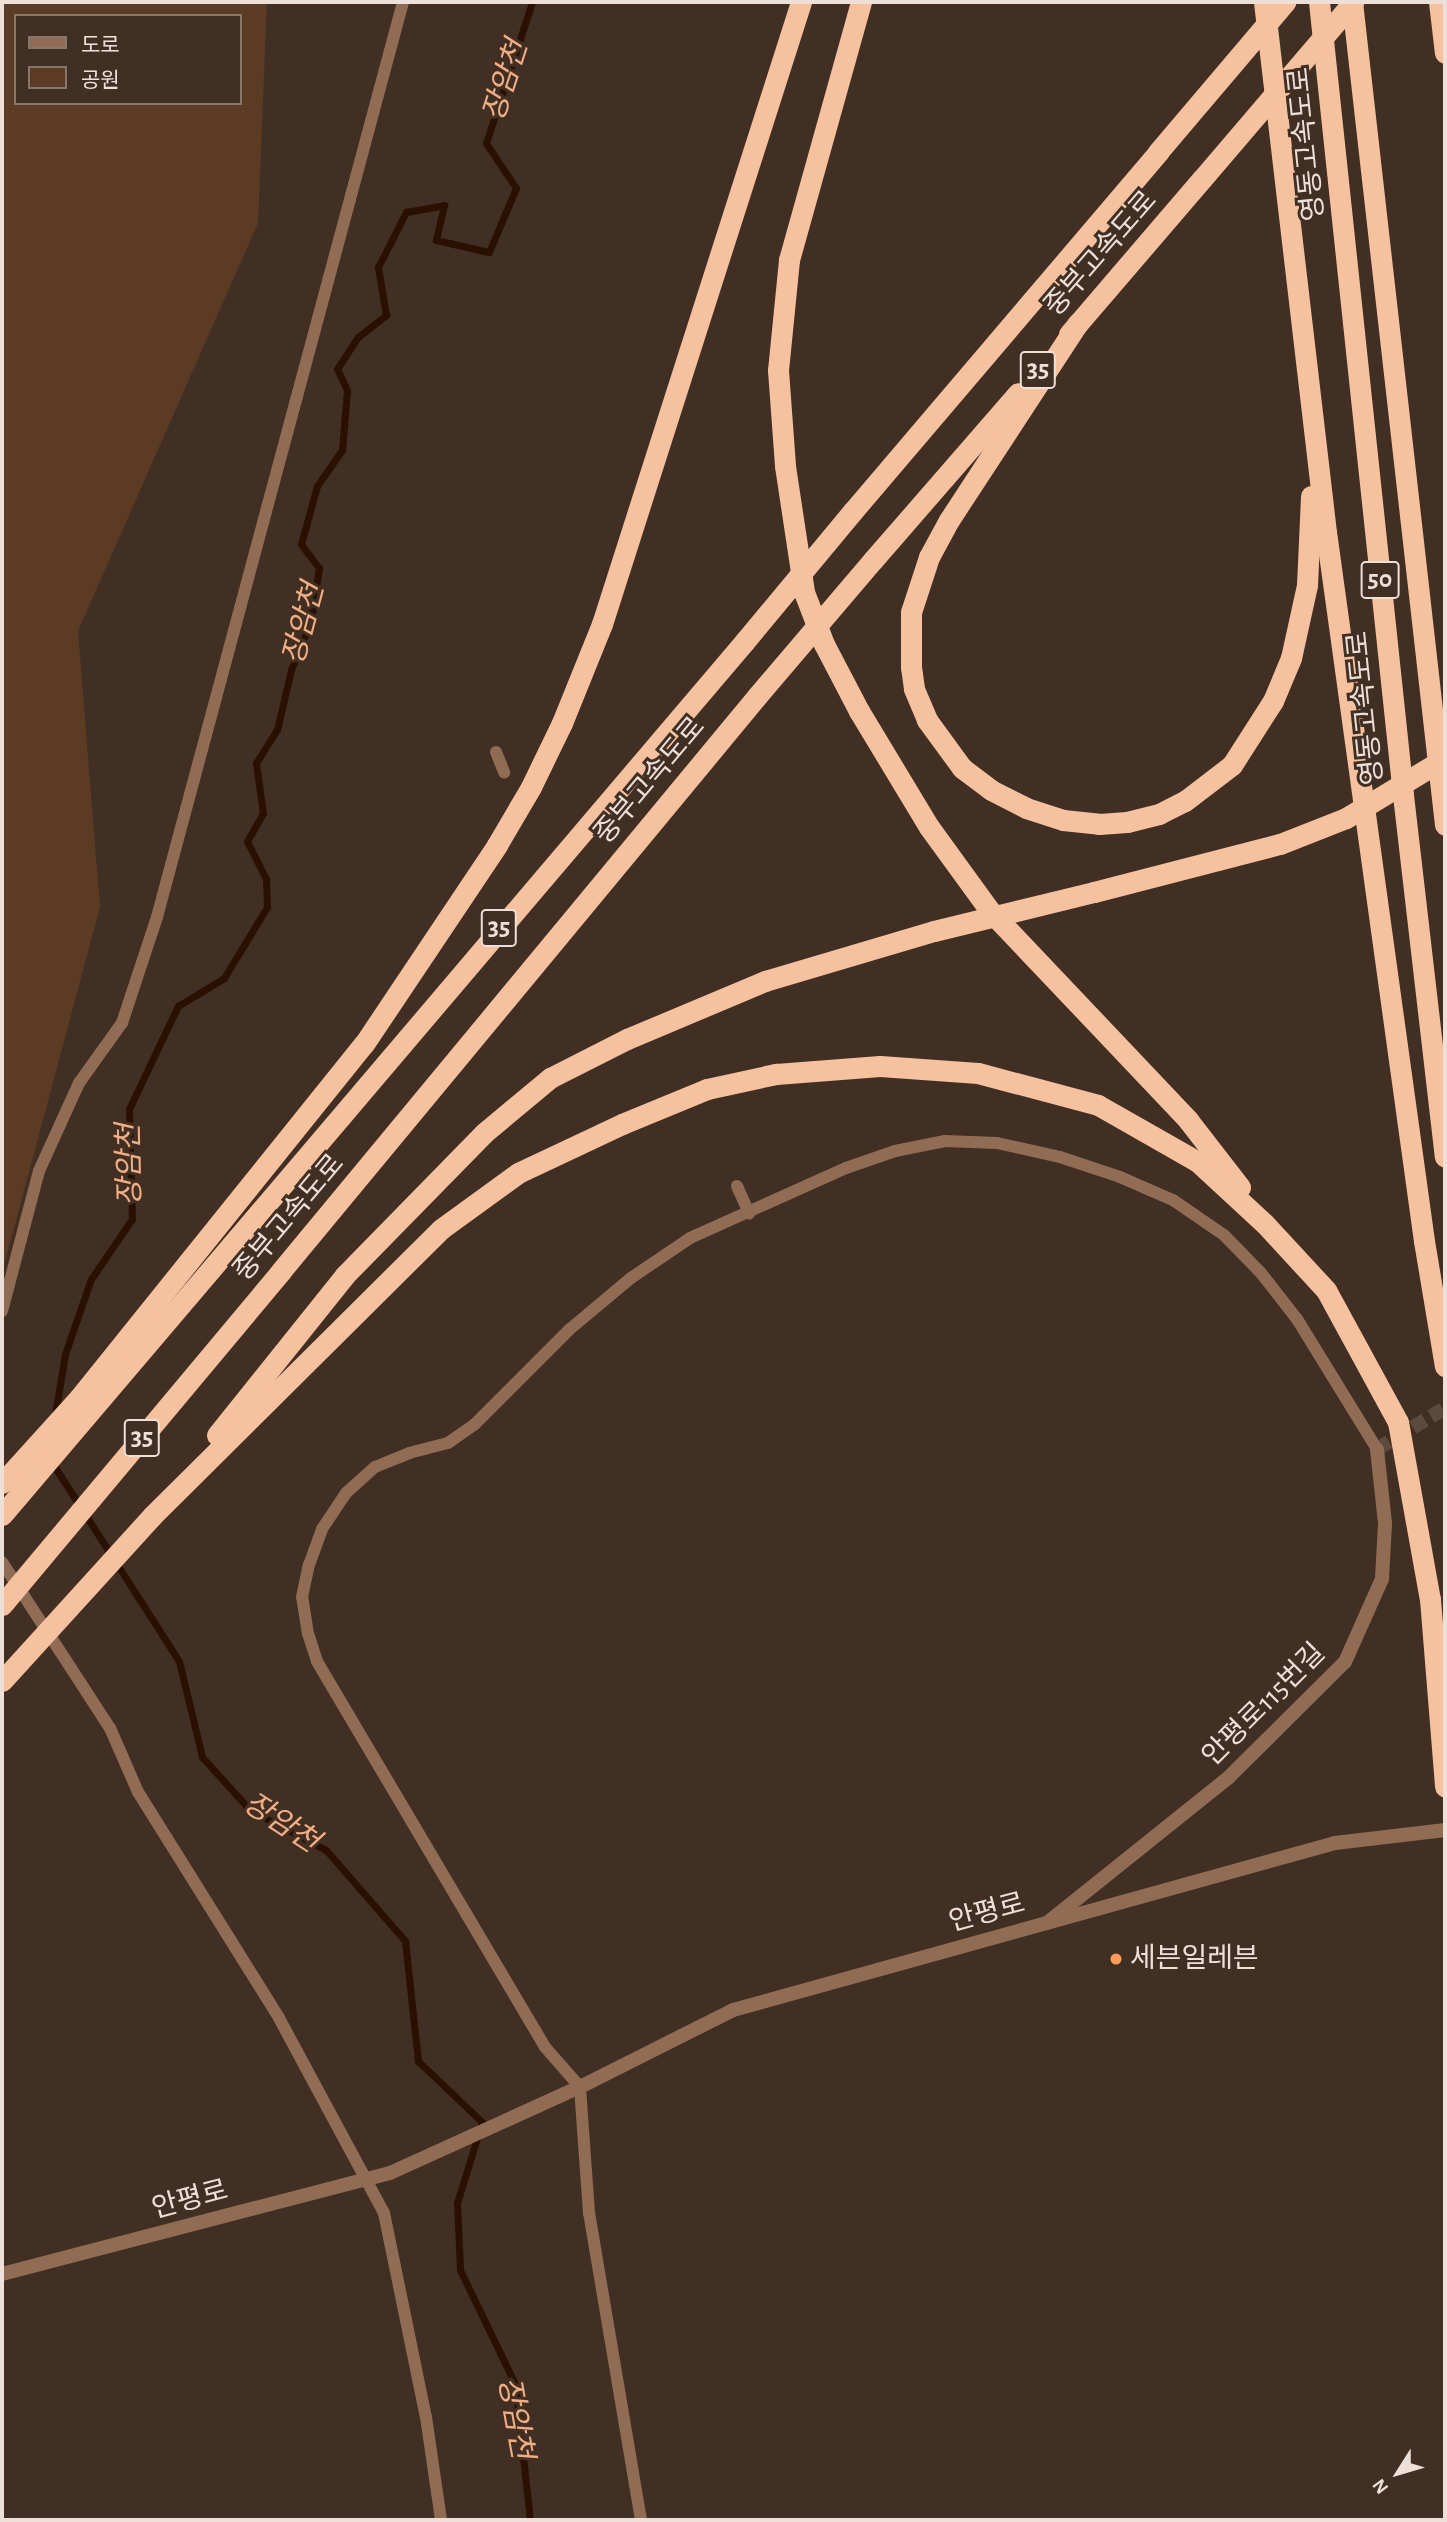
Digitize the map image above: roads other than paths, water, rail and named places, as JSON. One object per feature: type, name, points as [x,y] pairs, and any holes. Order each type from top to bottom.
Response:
[{"type":"highway","points":[[2,1483],[79,1398],[364,1044],[497,845],[531,787],[562,723],[602,624],[801,2]]},
{"type":"highway","points":[[861,2],[789,260],[778,370],[785,466],[804,592],[824,644],[859,711],[929,827],[990,911],[1188,1120],[1289,1249],[1326,1290],[1398,1422],[1430,1599],[1445,1784]]},
{"type":"highway","points":[[1264,2],[1314,431],[1418,1200],[1445,1366]]},
{"type":"highway","name":"중부고속도로","points":[[2,1515],[253,1215],[745,641],[1285,2]]},
{"type":"highway","name":"영동고속도로","points":[[1319,2],[1403,795],[1445,1157]]},
{"type":"highway","name":"중부고속도로","points":[[2,1605],[758,695],[1352,2]]},
{"type":"highway","name":"50","points":[[1352,2],[1445,825]]},
{"type":"highway","points":[[1439,2],[1445,53]]},
{"type":"highway","points":[[1078,323],[949,520],[929,556],[911,612],[911,667],[914,689],[927,720],[962,768],[990,790],[1026,808],[1063,820],[1098,824],[1127,822],[1159,814],[1185,801],[1232,765],[1273,701],[1291,658],[1307,584],[1314,431]]},
{"type":"highway","points":[[152,1516],[345,1275],[484,1133],[550,1078],[627,1040],[765,981],[934,931],[1280,844],[1346,818],[1445,758]]},
{"type":"highway","points":[[2,1681],[152,1516],[441,1229],[517,1173],[622,1124],[707,1089],[776,1074],[880,1066],[978,1073],[1098,1105],[1198,1162],[1289,1249]]},
{"type":"street","name":"안평로115번길","points":[[1046,1923],[1229,1777],[1345,1662],[1382,1580],[1385,1523],[1377,1449]]},
{"type":"street","name":"안평로","points":[[2,2274],[390,2173],[580,2087],[733,2010],[1335,1843],[1445,1830]]},
{"type":"lane","points":[[2,1311],[38,1171],[79,1083],[122,1024],[157,917],[403,2]]},
{"type":"lane","points":[[496,752],[504,772]]},
{"type":"lane","points":[[641,2520],[594,2251],[580,2087],[545,2047],[317,1661],[308,1634],[302,1597],[322,1529],[346,1493],[376,1467],[409,1453],[448,1443],[465,1431],[569,1329],[631,1278],[690,1238],[846,1168],[895,1151],[945,1141],[997,1143],[1060,1157],[1121,1177],[1173,1200],[1224,1236],[1261,1273],[1297,1319],[1377,1449]]},
{"type":"lane","points":[[737,1186],[749,1213]]},
{"type":"lane","points":[[2,1562],[110,1728],[138,1792],[279,2018],[384,2213],[426,2417],[441,2520]]},
{"type":"waterway","name":"장암천","points":[[55,1415],[65,1354],[91,1279],[132,1219],[129,1109],[178,1006],[224,978],[267,907],[266,879],[247,841],[263,813],[256,763],[277,730],[291,670],[311,620],[319,568],[301,544],[317,486],[342,450],[347,390],[337,369],[358,337],[386,315],[378,267],[406,212],[444,205],[436,240],[489,252],[516,188],[486,143],[532,2]]},
{"type":"waterway","name":"장암천","points":[[51,1461],[179,1661],[202,1757],[250,1810],[326,1850],[405,1941],[418,2061],[482,2122],[457,2203],[460,2270],[515,2384],[530,2520]]},
{"type":"tunnel","points":[[1377,1449],[1445,1408]]},
{"type":"place","name":"세븐일레븐","points":[[1116,1959]]}]
